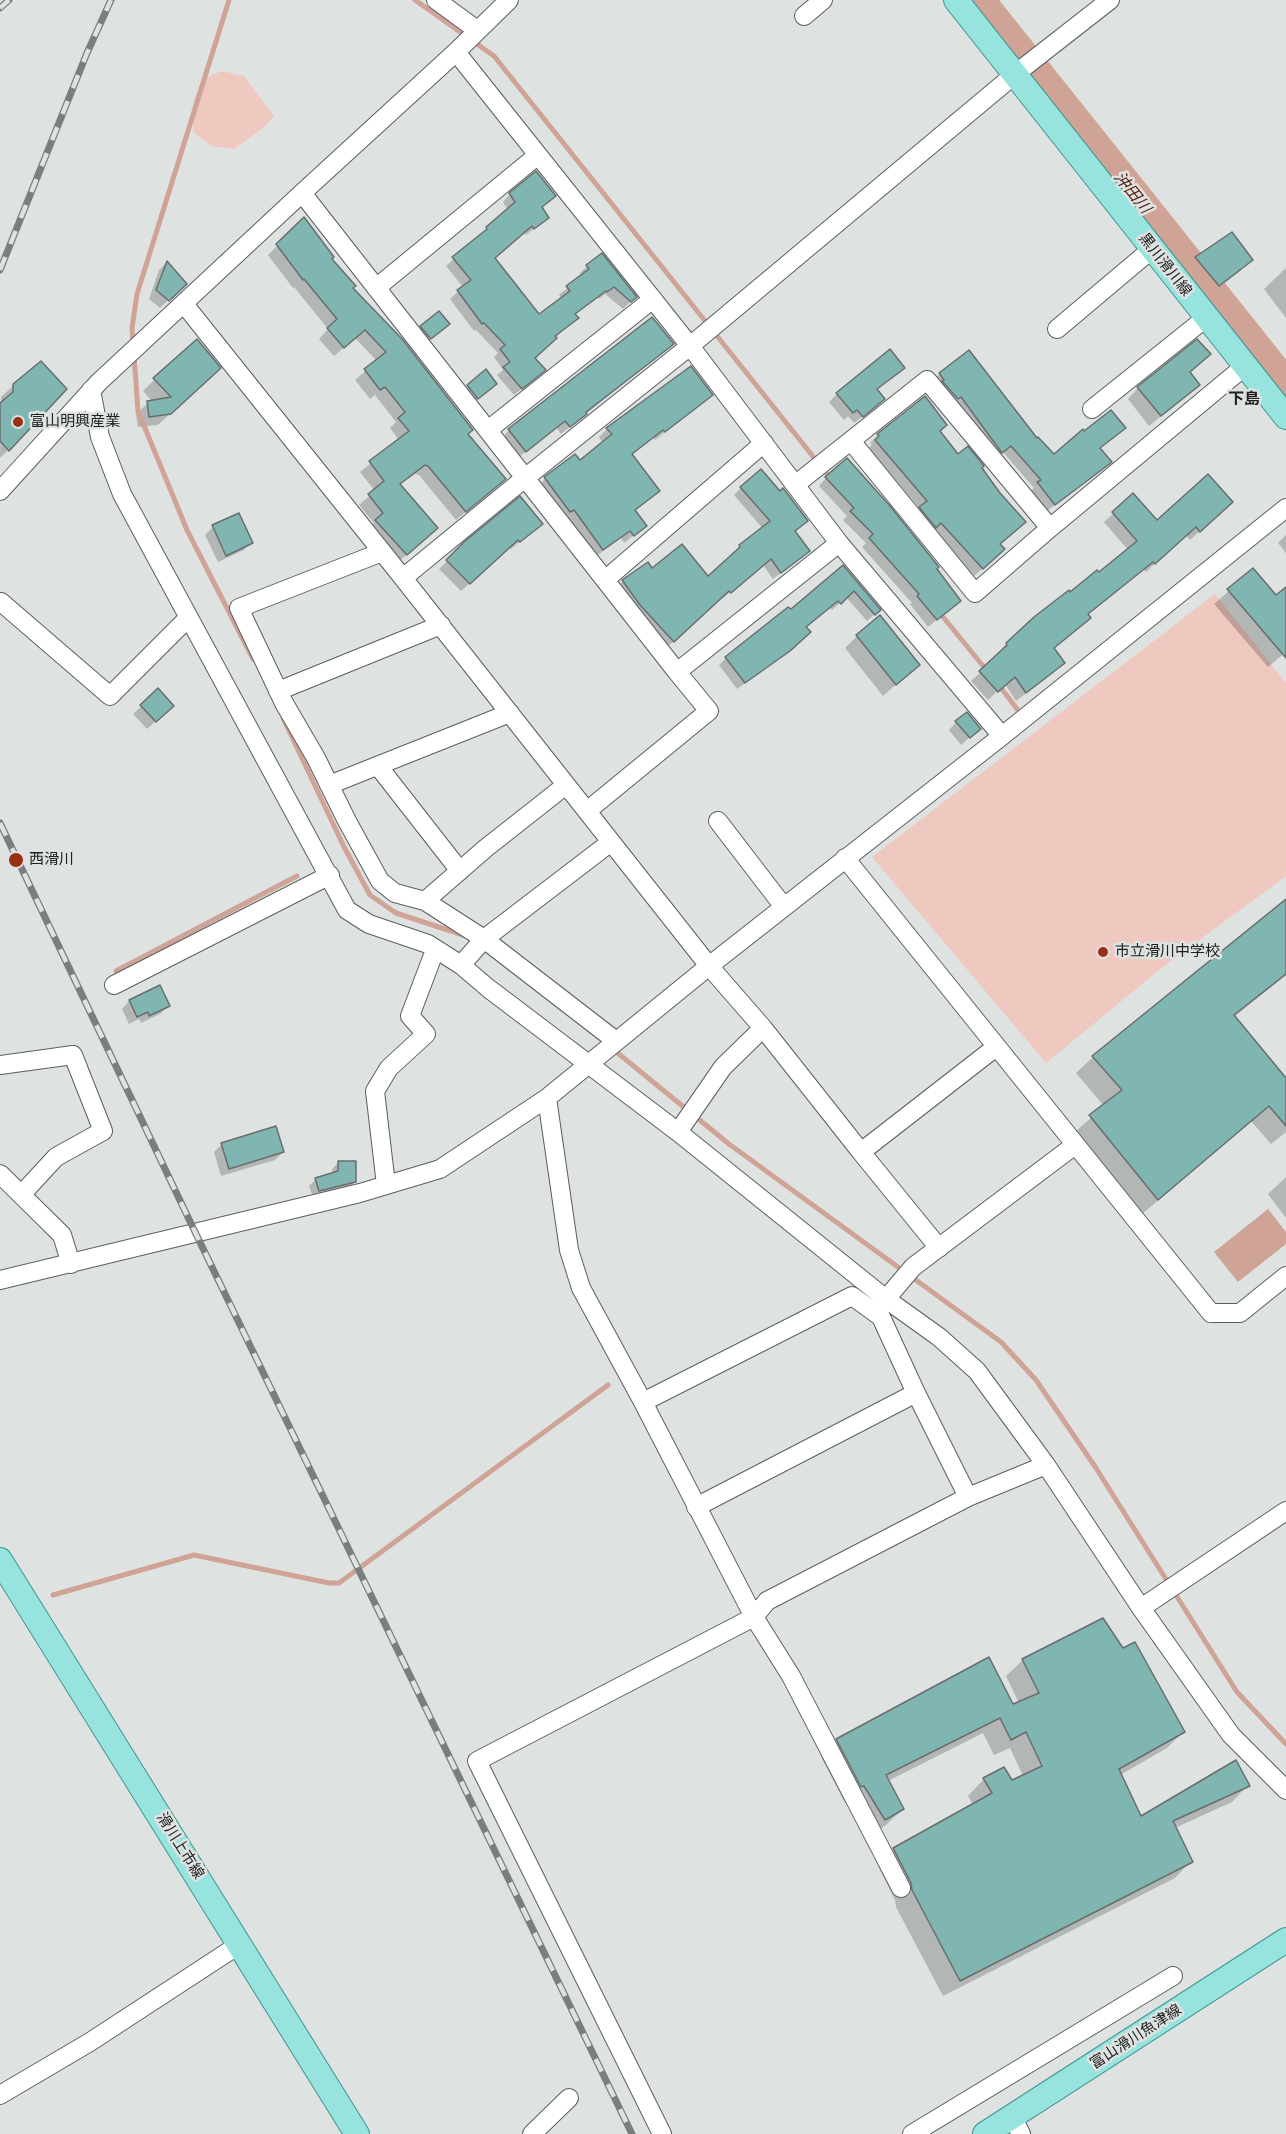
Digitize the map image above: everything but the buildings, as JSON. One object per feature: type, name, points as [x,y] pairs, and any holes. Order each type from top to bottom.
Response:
[{"type":"main road","name":"黒川滑川線","points":[[956,0],[1286,417]]},
{"type":"main road","name":"滑川上市線","points":[[0,1560],[357,2134]]},
{"type":"main road","name":"富山滑川魚津線","points":[[985,2134],[1016,2125],[1286,1940]]},
{"type":"street","points":[[436,0],[477,30]]},
{"type":"street","points":[[0,491],[95,386],[456,52],[509,0]]},
{"type":"street","points":[[804,16],[823,0]]},
{"type":"street","points":[[404,578],[690,346],[1014,75],[1110,0]]},
{"type":"street","points":[[456,52],[690,346],[839,543],[1002,736]]},
{"type":"street","points":[[376,288],[538,155]]},
{"type":"street","points":[[302,193],[709,711],[587,811]]},
{"type":"street","points":[[1057,329],[1152,249]]},
{"type":"street","points":[[488,430],[653,299]]},
{"type":"street","points":[[184,304],[404,578],[709,966],[763,1028],[939,1248]]},
{"type":"street","points":[[1092,409],[1207,317]]},
{"type":"street","points":[[851,441],[975,593],[1245,366]]},
{"type":"street","points":[[795,485],[927,380],[1050,528]]},
{"type":"street","points":[[95,386],[100,437],[122,494],[348,910],[369,924],[428,944],[461,965],[678,1132],[886,1299],[939,1337],[977,1371],[1046,1465],[1141,1608],[1231,1735],[1286,1790]]},
{"type":"street","points":[[605,580],[764,443]]},
{"type":"street","points":[[0,1280],[226,1227],[440,1169],[548,1098],[709,966],[1002,736],[1286,508]]},
{"type":"street","points":[[677,672],[839,543]]},
{"type":"street","points":[[382,552],[238,608],[278,691],[380,881],[395,893],[425,901],[484,939],[616,1041]]},
{"type":"street","points":[[1,602],[110,696],[188,618]]},
{"type":"street","points":[[278,691],[441,625]]},
{"type":"street","points":[[329,785],[510,713]]},
{"type":"street","points":[[378,766],[460,871]]},
{"type":"street","points":[[425,901],[566,785]]},
{"type":"street","points":[[718,820],[784,907]]},
{"type":"street","points":[[461,965],[484,939],[611,842]]},
{"type":"street","points":[[845,858],[1211,1313],[1239,1313],[1286,1276]]},
{"type":"street","points":[[114,985],[330,875]]},
{"type":"street","points":[[386,1185],[375,1091],[389,1068],[426,1034],[410,1016],[435,950]]},
{"type":"street","points":[[678,1132],[723,1067],[763,1028]]},
{"type":"street","points":[[861,1152],[996,1047]]},
{"type":"street","points":[[0,1065],[73,1055],[103,1131],[56,1157],[21,1195]]},
{"type":"street","points":[[548,1098],[569,1250],[581,1288],[643,1402],[754,1617],[790,1676],[901,1888]]},
{"type":"street","points":[[886,1299],[913,1267],[1075,1145]]},
{"type":"street","points":[[0,1174],[62,1235],[71,1264]]},
{"type":"street","points":[[643,1402],[852,1296],[881,1317],[968,1497]]},
{"type":"street","points":[[696,1507],[916,1393]]},
{"type":"street","points":[[662,2134],[477,1761],[754,1617],[767,1601],[968,1497],[1046,1465]]},
{"type":"street","points":[[1141,1608],[1286,1511]]},
{"type":"street","points":[[0,2095],[90,2042],[240,1944]]},
{"type":"street","points":[[912,2134],[1173,1976]]},
{"type":"street","points":[[532,2134],[569,2098]]},
{"type":"shaded area","points":[[222,71],[244,76],[274,116],[263,128],[234,149],[211,146],[193,132],[194,100],[203,79]]},
{"type":"shaded area","points":[[1215,594],[1286,683],[1286,876],[1163,967],[1046,1063],[872,857]]},
{"type":"shaded area","points":[[1268,1209],[1286,1232],[1286,1244],[1238,1282],[1214,1252]]},
{"type":"waterway","points":[[133,345],[132,328],[137,294],[229,0]]},
{"type":"waterway","points":[[415,0],[494,56],[831,479]]},
{"type":"waterway","name":"沖田川","points":[[978,0],[1286,386]]},
{"type":"waterway","points":[[134,355],[138,411],[187,530],[253,659]]},
{"type":"waterway","points":[[939,612],[988,672]]},
{"type":"waterway","points":[[998,684],[1017,709]]},
{"type":"waterway","points":[[283,718],[344,847],[370,895],[396,913],[463,935]]},
{"type":"waterway","points":[[116,971],[297,876]]},
{"type":"waterway","points":[[614,1050],[729,1144],[1001,1342],[1036,1380],[1096,1468],[1237,1692],[1286,1744]]},
{"type":"waterway","points":[[53,1595],[194,1555],[329,1583],[339,1583],[608,1385]]},
{"type":"railway","points":[[0,8],[9,0]]},
{"type":"railway","points":[[0,270],[87,53],[111,0]]},
{"type":"railway","points":[[0,823],[196,1234],[632,2134]]},
{"type":"place","name":"富山明興産業","points":[[18,422]]},
{"type":"place","name":"西滑川","points":[[16,860]]},
{"type":"place","name":"市立滑川中学校","points":[[1103,952]]},
{"type":"district","name":"下島","points":[[1244,399]]}]
